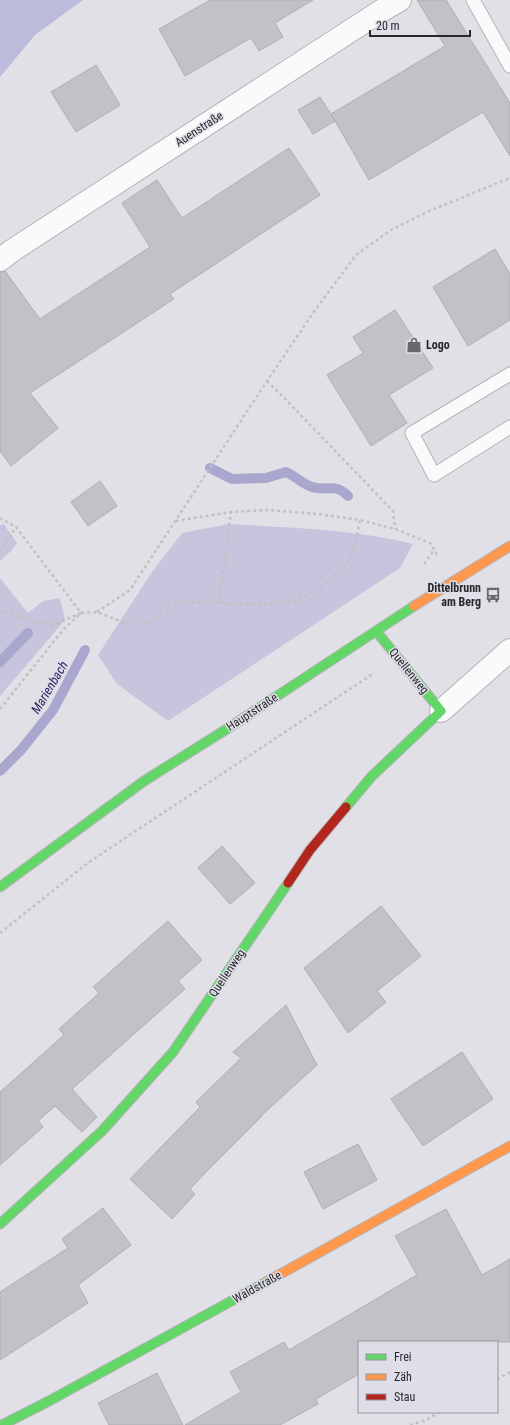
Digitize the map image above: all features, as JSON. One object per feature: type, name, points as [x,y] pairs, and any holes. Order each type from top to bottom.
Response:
[{"type":"street","name":"Auenstraße","points":[[0,260],[381,10],[400,0]]},
{"type":"street","name":"Hauptstraße","points":[[0,887],[144,781],[230,727],[376,630],[510,546]]},
{"type":"street","name":"Quellenweg","points":[[376,630],[442,711]]},
{"type":"street","name":"Quellenweg","points":[[0,1224],[102,1131],[173,1052],[310,850],[372,776],[510,650]]},
{"type":"street","name":"Waldstraße","points":[[2,1425],[211,1312],[510,1146]]},
{"type":"lane","points":[[473,0],[510,66]]},
{"type":"lane","points":[[510,374],[412,433],[434,475],[510,428]]},
{"type":"path","points":[[97,612],[130,590],[315,310],[356,255],[391,230],[429,211],[510,178]]},
{"type":"path","points":[[267,382],[394,511],[395,529]]},
{"type":"path","points":[[175,521],[231,512],[267,510],[318,514],[360,520],[395,529],[430,543],[453,581]]},
{"type":"path","points":[[219,603],[231,512]]},
{"type":"path","points":[[0,518],[16,527],[81,613]]},
{"type":"path","points":[[0,610],[35,622],[53,625],[81,613],[97,612],[127,624],[139,624],[154,620],[161,614],[168,612],[168,602],[265,604],[294,600],[310,594],[330,580],[346,564],[354,551],[360,520]]},
{"type":"path","points":[[0,553],[16,527]]},
{"type":"path","points":[[422,566],[434,550]]},
{"type":"path","points":[[0,709],[63,630],[81,613]]},
{"type":"path","points":[[0,933],[89,862],[398,657]]},
{"type":"path","points":[[498,1378],[510,1372]]},
{"type":"path","points":[[410,1425],[426,1420],[438,1413]]},
{"type":"shaded area","points":[[0,0],[83,0],[35,35],[0,77]]},
{"type":"shaded area","points":[[3,523],[17,543],[0,561],[0,526]]},
{"type":"shaded area","points":[[229,524],[344,532],[413,544],[400,568],[168,721],[117,684],[98,655],[152,572],[182,533]]},
{"type":"shaded area","points":[[0,578],[28,613],[43,601],[60,598],[65,620],[0,696]]},
{"type":"building","points":[[210,0],[313,0],[275,23],[283,37],[259,51],[251,38],[185,76],[159,29]]},
{"type":"building","points":[[417,0],[446,0],[510,103],[510,156],[483,112],[369,180],[331,114],[445,46]]},
{"type":"building","points":[[96,65],[120,105],[76,132],[51,92]]},
{"type":"building","points":[[320,97],[335,121],[313,134],[298,110]]},
{"type":"building","points":[[289,148],[320,195],[170,294],[174,299],[30,393],[58,428],[11,466],[0,451],[0,272],[5,271],[40,319],[150,247],[122,203],[157,180],[182,218]]},
{"type":"building","points":[[495,249],[510,274],[510,320],[468,346],[433,287]]},
{"type":"building","points":[[395,310],[433,368],[389,395],[407,423],[371,446],[327,375],[363,353],[353,337]]},
{"type":"building","points":[[100,481],[117,506],[88,526],[71,502]]},
{"type":"building","points":[[222,846],[255,883],[230,904],[198,868]]},
{"type":"building","points":[[381,906],[421,956],[377,991],[386,1002],[348,1033],[304,968]]},
{"type":"building","points":[[168,921],[202,960],[178,981],[185,989],[72,1089],[97,1117],[82,1132],[55,1106],[38,1121],[43,1127],[0,1165],[0,1092],[64,1035],[59,1029],[99,993],[93,987]]},
{"type":"building","points":[[286,1005],[317,1065],[262,1115],[190,1189],[195,1194],[172,1219],[130,1179],[200,1107],[196,1102],[241,1058],[233,1052]]},
{"type":"building","points":[[462,1052],[493,1099],[423,1146],[391,1099]]},
{"type":"building","points":[[358,1144],[377,1180],[323,1209],[304,1172]]},
{"type":"building","points":[[103,1208],[131,1245],[78,1285],[88,1303],[0,1360],[0,1292],[68,1248],[62,1239]]},
{"type":"building","points":[[446,1209],[482,1275],[510,1259],[510,1342],[358,1341],[358,1375],[316,1399],[318,1404],[280,1425],[185,1425],[241,1392],[230,1372],[284,1342],[289,1350],[417,1275],[395,1236]]},
{"type":"building","points":[[157,1373],[183,1425],[109,1425],[98,1403]]},
{"type":"waterway","points":[[210,468],[232,479],[266,478],[286,472],[312,487],[322,489],[335,488],[339,489],[348,496]]},
{"type":"waterway","points":[[0,662],[28,633]]},
{"type":"waterway","name":"Marienbach","points":[[0,771],[21,750],[53,710],[85,650]]},
{"type":"traffic: fast","points":[[0,887],[144,781],[230,727],[414,606]]},
{"type":"traffic: fast","points":[[346,807],[372,776],[441,711],[376,631]]},
{"type":"traffic: fast","points":[[0,1224],[102,1131],[173,1052],[288,883]]},
{"type":"traffic: fast","points":[[2,1425],[49,1401],[268,1281]]},
{"type":"traffic: slow","points":[[414,606],[510,546]]},
{"type":"traffic: slow","points":[[268,1281],[510,1146]]},
{"type":"traffic: jam","points":[[288,883],[310,850],[346,807]]},
{"type":"place","name":"Logo","points":[[414,345]]},
{"type":"place","name":"Dittelbrunn am Berg","points":[[493,595]]}]
